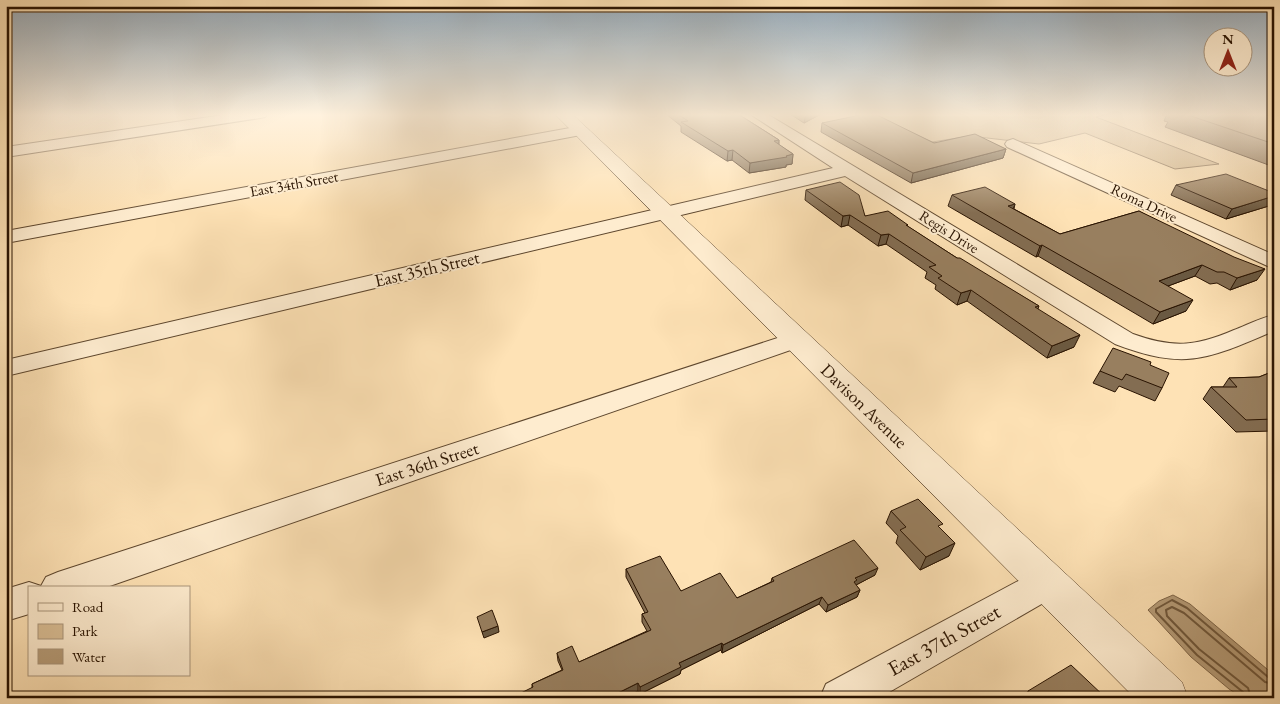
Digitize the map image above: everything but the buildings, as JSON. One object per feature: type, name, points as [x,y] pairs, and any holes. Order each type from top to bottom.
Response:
[{"type":"street","points":[[6,152],[40,147]]},
{"type":"street","name":"East 34th Street","points":[[6,237],[454,147]]},
{"type":"street","name":"Davison Avenue","points":[[596,147],[1166,698]]},
{"type":"street","name":"Regis Drive","points":[[810,147],[1108,331],[1124,339],[1164,350],[1192,352],[1207,349],[1274,322]]},
{"type":"street","name":"Roma Drive","points":[[1020,147],[1274,263]]},
{"type":"street","name":"East 35th Street","points":[[6,368],[848,170]]},
{"type":"street","name":"East 36th Street","points":[[64,586],[796,340]]},
{"type":"street","name":"East 37th Street","points":[[840,698],[1047,583]]},
{"type":"street","points":[[6,605],[28,598]]},
{"type":"green space","points":[[1120,147],[1174,147],[1219,164],[1175,169]]},
{"type":"water","points":[[1173,595],[1190,604],[1274,675],[1274,698],[1243,698],[1229,689],[1191,657],[1148,610],[1159,601]]}]
